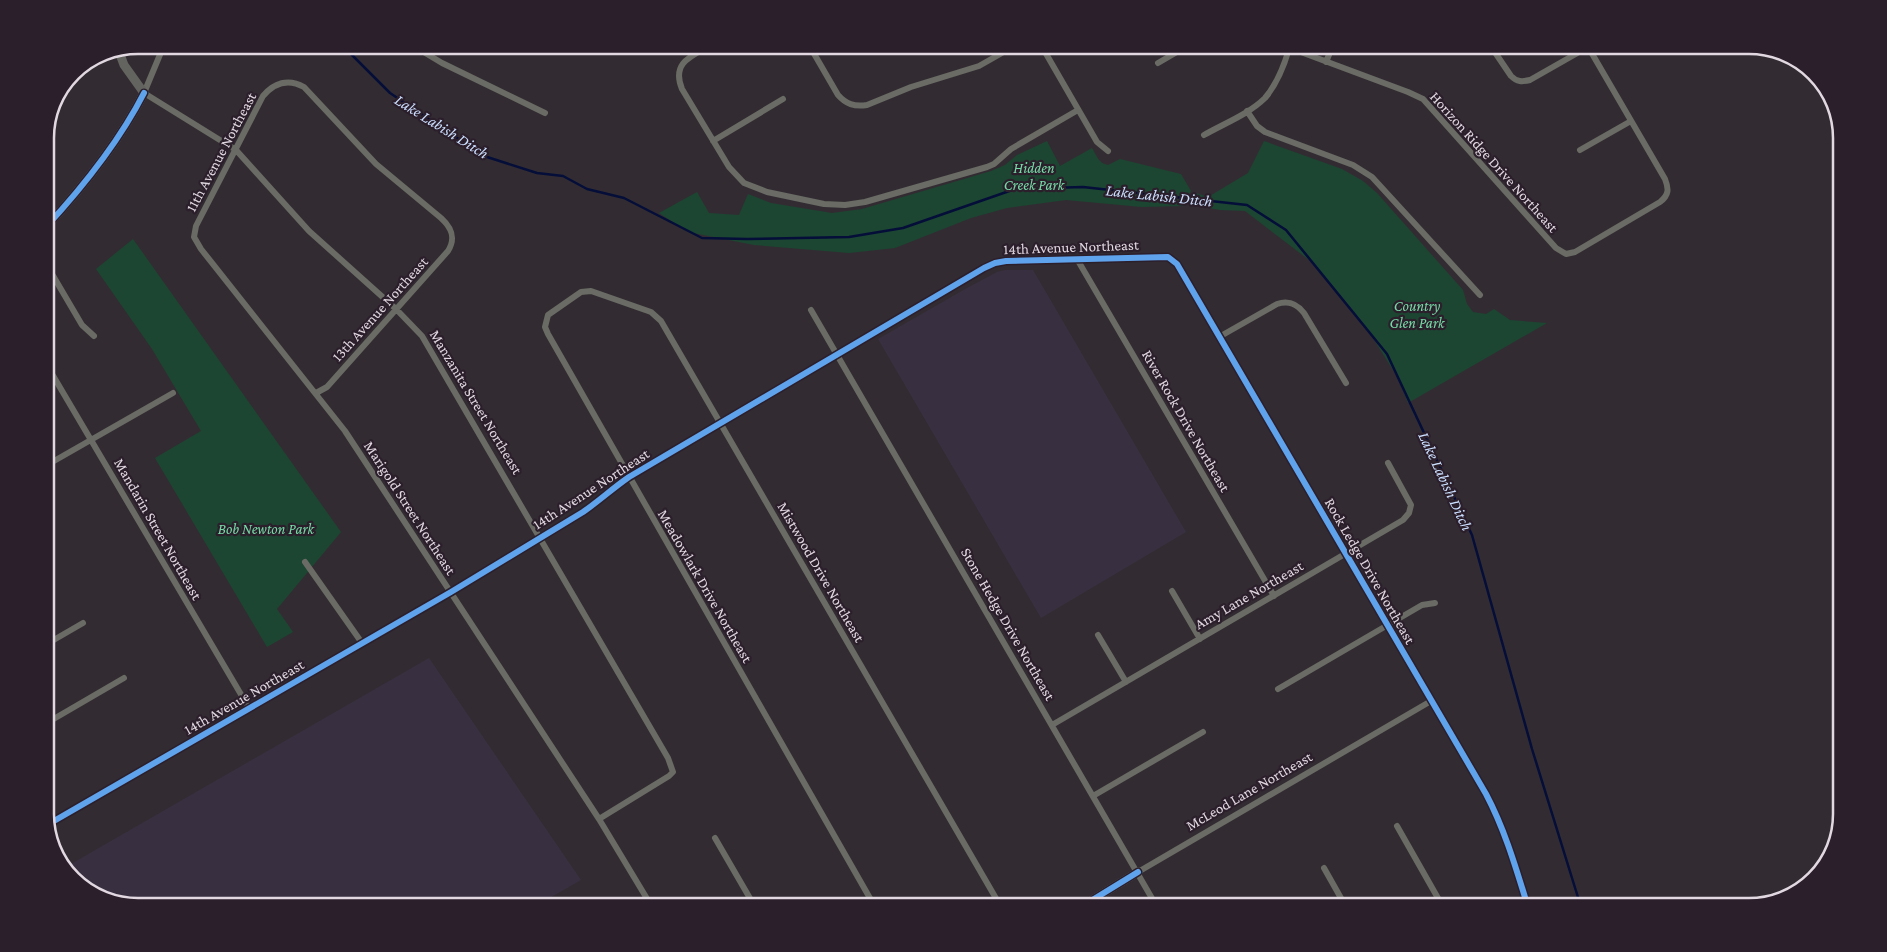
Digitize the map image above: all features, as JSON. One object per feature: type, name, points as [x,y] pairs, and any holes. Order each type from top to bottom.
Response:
[{"type":"street","points":[[54,218],[73,197],[104,156],[144,94],[160,54]]},
{"type":"street","points":[[427,54],[545,113]]},
{"type":"street","points":[[696,54],[683,62],[679,70],[682,89],[729,167],[744,183],[767,192],[824,204],[845,205],[865,202],[987,167],[994,164],[1011,149],[1078,110]]},
{"type":"street","points":[[814,54],[843,101],[858,106],[867,105],[911,87],[979,66],[1000,54]]},
{"type":"street","points":[[1046,54],[1097,142],[1108,151]]},
{"type":"street","points":[[1158,63],[1174,54]]},
{"type":"street","points":[[1204,135],[1247,111],[1264,98],[1280,73],[1287,54]]},
{"type":"street","name":"Horizon Ridge Drive Northeast","points":[[1305,54],[1423,99],[1556,248],[1563,253],[1575,252],[1660,202],[1668,194],[1665,179],[1631,120]]},
{"type":"street","points":[[1326,62],[1330,54]]},
{"type":"street","points":[[1496,54],[1511,76],[1515,80],[1524,82],[1574,54]]},
{"type":"street","points":[[1580,150],[1631,120],[1592,54]]},
{"type":"street","name":"Manzanita Street Northeast","points":[[120,56],[124,65],[144,94],[236,150],[310,231],[396,309],[428,344],[668,758],[673,772],[662,781],[599,819]]},
{"type":"street","name":"11th Avenue Northeast","points":[[194,237],[196,226],[263,96],[268,90],[287,81],[296,82],[304,87],[376,164],[446,224],[452,235]]},
{"type":"street","points":[[713,141],[783,100]]},
{"type":"street","points":[[1247,111],[1257,126],[1265,132],[1353,164],[1372,177],[1480,295]]},
{"type":"street","name":"13th Avenue Northeast","points":[[316,393],[327,386],[448,251],[453,241],[452,235]]},
{"type":"street","name":"Marigold Street Northeast","points":[[194,237],[201,249],[345,431],[599,819],[647,898]]},
{"type":"street","name":"14th Avenue Northeast","points":[[54,820],[451,592],[601,500],[618,484],[629,477],[991,264],[1164,256],[1171,258]]},
{"type":"street","name":"Rock Ledge Drive Northeast","points":[[1171,258],[1177,264],[1220,337],[1486,794],[1501,824],[1525,898]]},
{"type":"street","name":"River Rock Drive Northeast","points":[[1077,259],[1274,596]]},
{"type":"street","points":[[54,277],[82,325],[94,336]]},
{"type":"street","name":"Mistwood Drive Northeast","points":[[586,290],[635,306],[657,316],[996,898]]},
{"type":"street","name":"Meadowlark Drive Northeast","points":[[586,290],[552,311],[546,320],[545,327],[548,334],[870,898]]},
{"type":"street","points":[[1220,337],[1278,304],[1284,302],[1295,304],[1304,313],[1346,383]]},
{"type":"street","name":"Stone Hedge Drive Northeast","points":[[811,310],[1152,898]]},
{"type":"street","name":"Mandarin Street Northeast","points":[[54,377],[249,708]]},
{"type":"street","points":[[54,461],[173,393]]},
{"type":"street","name":"Amy Lane Northeast","points":[[1052,725],[1403,520],[1411,508],[1388,463]]},
{"type":"street","points":[[305,562],[362,643]]},
{"type":"street","points":[[1172,591],[1200,639]]},
{"type":"street","points":[[1278,689],[1422,605],[1435,603]]},
{"type":"street","points":[[54,640],[83,623]]},
{"type":"street","points":[[1098,635],[1126,682]]},
{"type":"street","points":[[54,719],[124,678]]},
{"type":"street","name":"McLeod Lane Northeast","points":[[1096,898],[1432,700]]},
{"type":"street","points":[[1093,796],[1203,732]]},
{"type":"street","points":[[1397,826],[1438,898]]},
{"type":"street","points":[[716,838],[750,898]]},
{"type":"street","points":[[1324,868],[1341,898]]},
{"type":"shaded area","points":[[1005,270],[1033,270],[1186,532],[1041,618],[878,339],[967,288],[997,272]]},
{"type":"shaded area","points":[[429,658],[581,880],[550,898],[127,898],[101,890],[91,884],[71,864]]},
{"type":"green space","name":"Hidden Creek Park","points":[[1047,141],[1060,166],[1092,148],[1098,159],[1108,165],[1120,159],[1181,174],[1191,191],[1184,206],[1142,207],[1066,200],[1007,208],[971,218],[895,248],[849,253],[754,245],[688,232],[659,213],[697,192],[709,213],[739,215],[748,194],[771,203],[832,213],[862,209],[991,171],[1005,165],[1017,155]]},
{"type":"green space","name":"Country Glen Park","points":[[1264,141],[1342,169],[1363,181],[1377,193],[1463,290],[1467,304],[1473,312],[1486,314],[1494,309],[1510,320],[1547,323],[1408,403],[1398,378],[1366,327],[1309,260],[1245,211],[1220,210],[1192,205],[1196,193],[1208,197],[1248,173]]},
{"type":"green space","name":"Bob Newton Park","points":[[133,239],[341,532],[277,609],[293,632],[267,647],[155,458],[201,431],[152,349],[96,269]]},
{"type":"waterway","name":"Lake Labish Ditch","points":[[351,54],[390,93],[484,156],[537,173],[563,176],[587,189],[624,198],[702,238],[849,237],[903,228],[1015,189],[1083,187],[1247,205],[1286,230],[1387,354],[1472,535],[1532,749],[1578,898]]},
{"type":"cycle path","points":[[54,218],[99,164],[123,129],[144,93]]},
{"type":"cycle path","points":[[54,821],[451,592],[583,512],[629,477],[984,268],[1006,261],[1168,257],[1177,264],[1486,794],[1504,835],[1525,898]]},
{"type":"cycle path","points":[[1096,898],[1138,872]]}]
